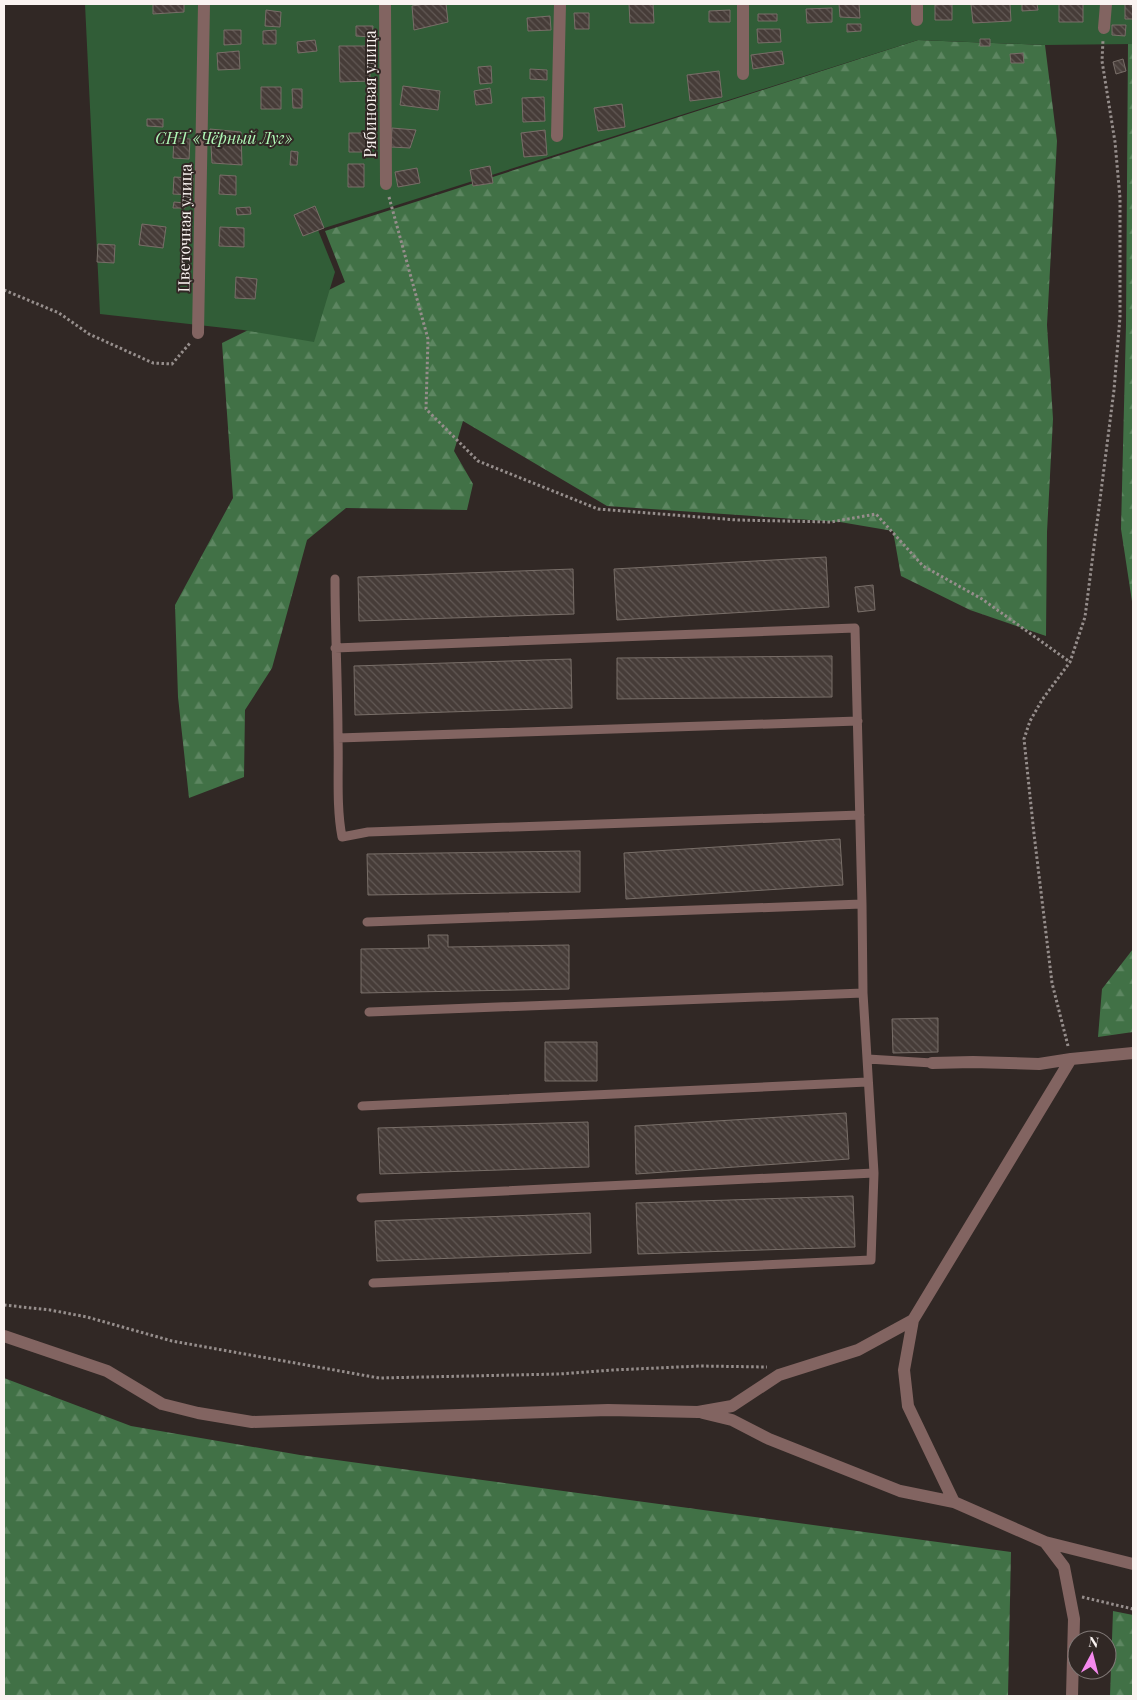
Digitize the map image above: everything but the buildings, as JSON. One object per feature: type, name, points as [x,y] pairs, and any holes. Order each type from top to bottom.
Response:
[{"type":"street","name":"Цветочная улица","points":[[198,333],[204,4]]},
{"type":"street","name":"Рябиновая улица","points":[[385,4],[386,184]]},
{"type":"street","points":[[557,136],[560,4]]},
{"type":"street","points":[[743,4],[743,74]]},
{"type":"street","points":[[917,4],[917,20]]},
{"type":"street","points":[[1104,28],[1106,4]]},
{"type":"street","points":[[932,1062],[1039,1064],[1133,1053]]},
{"type":"street","points":[[954,1502],[908,1406],[904,1370],[913,1320],[1071,1059]]},
{"type":"street","points":[[4,1336],[107,1371],[162,1404],[198,1413],[252,1422],[608,1410],[698,1412],[732,1406],[779,1375],[858,1350],[913,1320]]},
{"type":"street","points":[[698,1412],[732,1420],[769,1439],[900,1491],[954,1502],[1045,1542],[1133,1564]]},
{"type":"street","points":[[1045,1542],[1064,1567],[1074,1619],[1072,1696]]},
{"type":"lane","points":[[335,579],[338,782],[342,837],[368,832],[860,815]]},
{"type":"lane","points":[[335,648],[855,628],[863,993],[874,1173],[871,1260],[373,1282]]},
{"type":"lane","points":[[338,738],[858,721]]},
{"type":"lane","points":[[367,922],[862,904]]},
{"type":"lane","points":[[369,1012],[863,993]]},
{"type":"lane","points":[[868,1059],[932,1062]]},
{"type":"lane","points":[[362,1106],[867,1082]]},
{"type":"lane","points":[[361,1198],[874,1173]]},
{"type":"path","points":[[1071,1059],[1052,983],[1024,739],[1030,720],[1070,662],[1085,617],[1114,390],[1120,317],[1120,198],[1115,142],[1102,61],[1104,28]]},
{"type":"path","points":[[386,184],[428,339],[426,409],[478,461],[598,509],[737,520],[822,522],[876,514],[923,566],[982,599],[1070,662]]},
{"type":"path","points":[[4,290],[59,313],[89,334],[153,363],[172,364],[198,333]]},
{"type":"path","points":[[4,1304],[87,1317],[172,1341],[379,1378],[559,1374],[700,1366],[771,1366]]},
{"type":"path","points":[[1069,1594],[1133,1609]]},
{"type":"green space","name":"СНТ «Чёрный Луг»","points":[[85,4],[1133,4],[1133,44],[1045,45],[918,40],[318,230],[335,272],[314,342],[243,330],[100,314]]},
{"type":"green space","points":[[918,40],[1045,45],[1057,141],[1047,325],[1053,419],[1047,532],[1046,636],[970,610],[901,576],[893,531],[840,522],[607,506],[463,421],[454,451],[473,484],[467,510],[346,508],[307,540],[272,668],[245,710],[244,777],[189,798],[178,697],[175,605],[233,498],[222,343],[345,282],[325,231]]},
{"type":"green space","points":[[1128,44],[1133,44],[1133,608],[1121,529],[1126,325]]},
{"type":"green space","points":[[1133,949],[1133,1032],[1098,1037],[1102,989]]},
{"type":"green space","points":[[4,1378],[131,1426],[300,1455],[1011,1552],[1008,1696],[4,1696]]},
{"type":"green space","points":[[1113,1611],[1133,1615],[1133,1696],[1110,1696],[1111,1680],[1117,1680],[1117,1630],[1112,1630]]}]
